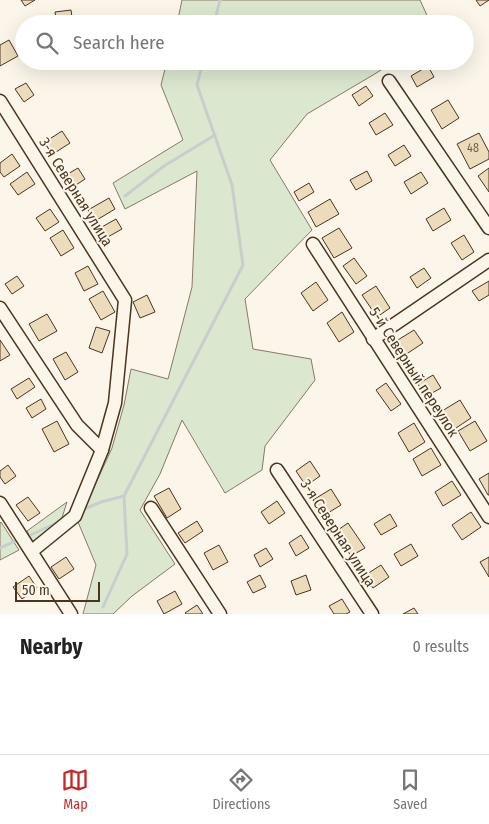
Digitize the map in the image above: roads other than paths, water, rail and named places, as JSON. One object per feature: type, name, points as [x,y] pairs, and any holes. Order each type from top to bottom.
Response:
[{"type":"street","points":[[389,81],[489,228]]},
{"type":"street","name":"3-я Северная улица","points":[[0,101],[125,300],[115,403],[102,450]]},
{"type":"street","name":"5-й Северный переулок","points":[[313,244],[489,517]]},
{"type":"street","points":[[373,339],[489,260]]},
{"type":"street","points":[[0,308],[78,425],[102,450],[75,516],[32,551]]},
{"type":"street","name":"3-я Северная улица","points":[[276,470],[372,614]]},
{"type":"street","points":[[0,503],[71,614]]},
{"type":"street","points":[[152,508],[220,614]]},
{"type":"waterway","points":[[216,15],[220,0]]},
{"type":"waterway","points":[[103,607],[127,554],[124,496],[243,265],[232,185],[197,85],[201,70]]},
{"type":"waterway","points":[[125,196],[164,166],[215,135]]},
{"type":"waterway","points":[[82,510],[101,502],[124,496]]},
{"type":"waterway","points":[[26,537],[61,521]]},
{"type":"waterway","points":[[0,548],[20,539]]}]
